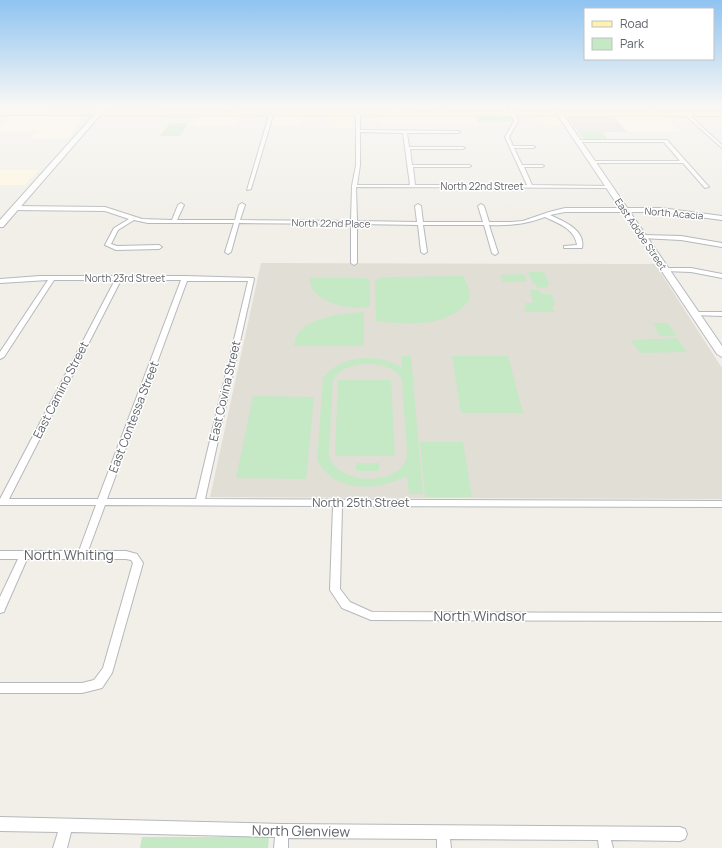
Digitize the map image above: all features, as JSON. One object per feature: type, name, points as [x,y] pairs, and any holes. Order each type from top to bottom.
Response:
[{"type":"street","points":[[0,225],[69,146]]},
{"type":"street","points":[[250,189],[262,146]]},
{"type":"street","points":[[354,263],[354,186],[358,165],[358,146]]},
{"type":"street","name":"East Adobe Street","points":[[582,146],[722,354]]},
{"type":"street","points":[[669,146],[707,187]]},
{"type":"street","points":[[530,186],[512,147],[532,147]]},
{"type":"street","points":[[413,186],[408,148],[463,148]]},
{"type":"street","points":[[593,162],[684,162]]},
{"type":"street","points":[[410,166],[469,166]]},
{"type":"street","points":[[520,166],[542,166]]},
{"type":"street","name":"North 22nd Street","points":[[354,186],[609,187]]},
{"type":"street","points":[[174,221],[181,205]]},
{"type":"street","points":[[228,252],[242,205]]},
{"type":"street","points":[[418,206],[424,252]]},
{"type":"street","points":[[481,206],[495,253]]},
{"type":"street","name":"North 22nd Place","points":[[14,208],[113,209],[132,219],[143,221],[486,224],[519,223],[544,212],[551,213],[565,210],[625,210]]},
{"type":"street","name":"North Acacia","points":[[625,210],[678,212],[722,218]]},
{"type":"street","points":[[544,212],[568,226],[578,238],[580,247],[566,247]]},
{"type":"street","points":[[132,219],[116,229],[108,245],[116,248],[159,247]]},
{"type":"street","points":[[643,237],[681,238],[722,245]]},
{"type":"street","points":[[666,270],[698,271],[722,276]]},
{"type":"street","name":"North 23rd Street","points":[[0,281],[24,278],[251,279]]},
{"type":"street","points":[[0,357],[52,278]]},
{"type":"street","name":"East Camino Street","points":[[1,502],[119,278]]},
{"type":"street","name":"East Contessa Street","points":[[82,555],[185,278]]},
{"type":"street","name":"East Covina Street","points":[[200,502],[251,279]]},
{"type":"street","points":[[695,314],[722,314]]},
{"type":"street","name":"North 25th Street","points":[[1,502],[722,504]]},
{"type":"street","name":"North Windsor","points":[[338,503],[335,590],[346,605],[371,616],[722,617]]},
{"type":"street","name":"North Whiting","points":[[0,555],[126,555],[137,560],[137,570],[108,670],[98,684],[82,688],[0,688]]},
{"type":"street","points":[[0,609],[24,555]]},
{"type":"street","name":"North Glenview","points":[[0,824],[282,832],[680,834]]},
{"type":"street","points":[[60,848],[66,825]]},
{"type":"street","points":[[280,848],[282,832]]},
{"type":"street","points":[[442,833],[444,848]]},
{"type":"street","points":[[603,834],[606,848]]},
{"type":"shaded area","points":[[0,170],[39,170],[25,185],[0,185]]},
{"type":"shaded area","points":[[261,263],[655,264],[722,368],[722,499],[210,497]]},
{"type":"green space","points":[[528,272],[544,272],[549,284],[547,285],[548,287],[537,288],[536,284],[533,284]]},
{"type":"green space","points":[[524,274],[527,282],[502,282],[500,275]]},
{"type":"green space","points":[[463,276],[468,286],[470,299],[451,315],[439,320],[427,322],[401,323],[376,321],[375,281],[383,277]]},
{"type":"green space","points":[[310,278],[366,278],[370,280],[370,306],[353,308],[332,303],[323,299],[311,286]]},
{"type":"green space","points":[[530,290],[539,290],[541,294],[551,294],[555,304],[552,307],[554,312],[525,312],[524,308],[527,308],[525,303],[533,303]]},
{"type":"green space","points":[[364,312],[364,344],[361,346],[294,346],[296,337],[301,330],[308,325],[327,317]]},
{"type":"green space","points":[[653,323],[668,323],[676,336],[660,336]]},
{"type":"green space","points":[[677,338],[687,352],[640,353],[631,340]]},
{"type":"green space","points":[[402,356],[411,356],[423,494],[409,494],[407,476],[383,485],[370,486],[345,484],[334,479],[325,471],[317,460],[323,378],[330,370],[339,364],[360,358],[382,360],[393,363],[402,368]],"holes":[[[370,364],[381,365],[395,371],[402,379],[407,454],[403,465],[394,473],[368,479],[354,477],[342,472],[333,464],[329,453],[333,379],[340,372],[351,366]]]},
{"type":"green space","points":[[452,356],[508,356],[523,413],[461,413]]},
{"type":"green space","points":[[338,380],[391,380],[395,456],[335,456]]},
{"type":"green space","points":[[253,396],[314,397],[306,479],[236,478]]},
{"type":"green space","points":[[420,442],[463,442],[472,497],[425,497]]},
{"type":"green space","points":[[356,463],[379,463],[379,471],[356,471]]},
{"type":"green space","points":[[142,837],[269,837],[268,848],[140,848]]}]
